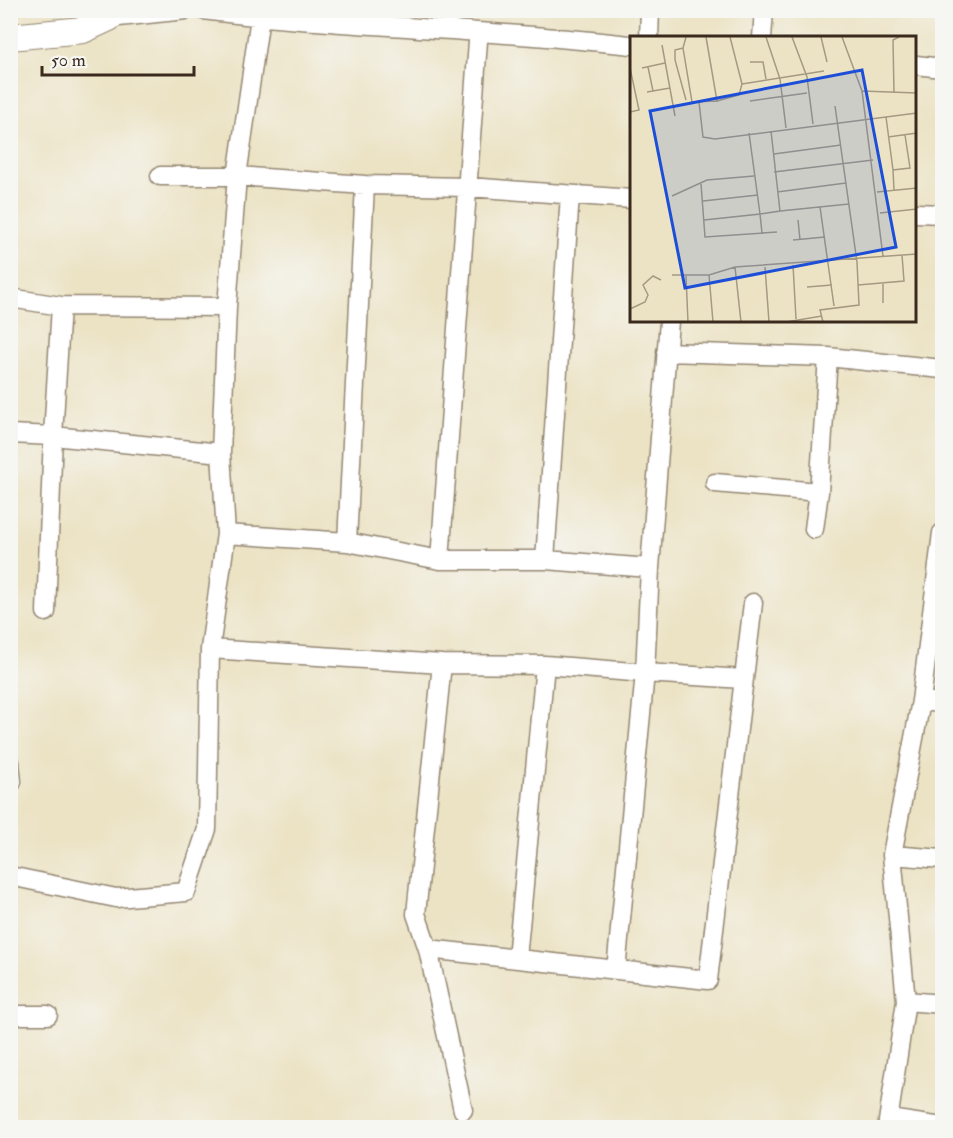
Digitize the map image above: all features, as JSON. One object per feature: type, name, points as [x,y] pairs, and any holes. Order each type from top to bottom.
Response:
[{"type":"main road","points":[[10,37],[83,30],[111,14]]},
{"type":"street","points":[[111,14],[186,10]]},
{"type":"street","points":[[203,10],[630,45]]},
{"type":"street","points":[[649,36],[650,10]]},
{"type":"street","points":[[762,36],[764,10]]},
{"type":"street","points":[[10,876],[116,898],[186,892],[207,829],[210,649],[226,534],[221,453],[228,307],[237,176],[261,14]]},
{"type":"street","points":[[440,561],[468,187],[477,32]]},
{"type":"street","points":[[917,65],[942,68]]},
{"type":"street","points":[[160,176],[237,176],[365,185],[468,187],[630,199]]},
{"type":"street","points":[[347,542],[365,185]]},
{"type":"street","points":[[545,560],[570,195]]},
{"type":"street","points":[[917,213],[942,214]]},
{"type":"street","points":[[10,298],[61,306],[228,307]]},
{"type":"street","points":[[46,612],[61,306]]},
{"type":"street","points":[[616,970],[645,673],[650,568],[669,322]]},
{"type":"street","points":[[666,352],[828,357],[942,369]]},
{"type":"street","points":[[814,529],[819,492],[828,357]]},
{"type":"street","points":[[10,434],[53,436],[221,453]]},
{"type":"street","points":[[715,483],[819,492]]},
{"type":"street","points":[[942,533],[921,701],[892,855],[906,1001],[888,1123],[942,1127]]},
{"type":"street","points":[[226,534],[347,542],[440,561],[545,560],[650,568]]},
{"type":"street","points":[[429,949],[708,980],[753,603]]},
{"type":"street","points":[[210,649],[442,664],[545,664],[744,679]]},
{"type":"street","points":[[442,664],[416,914],[429,949],[463,1110]]},
{"type":"street","points":[[517,958],[545,664]]},
{"type":"street","points":[[921,701],[942,703]]},
{"type":"street","points":[[10,762],[11,787]]},
{"type":"street","points":[[892,855],[942,859]]},
{"type":"street","points":[[906,1001],[942,1004]]},
{"type":"street","points":[[10,1015],[48,1015]]}]
